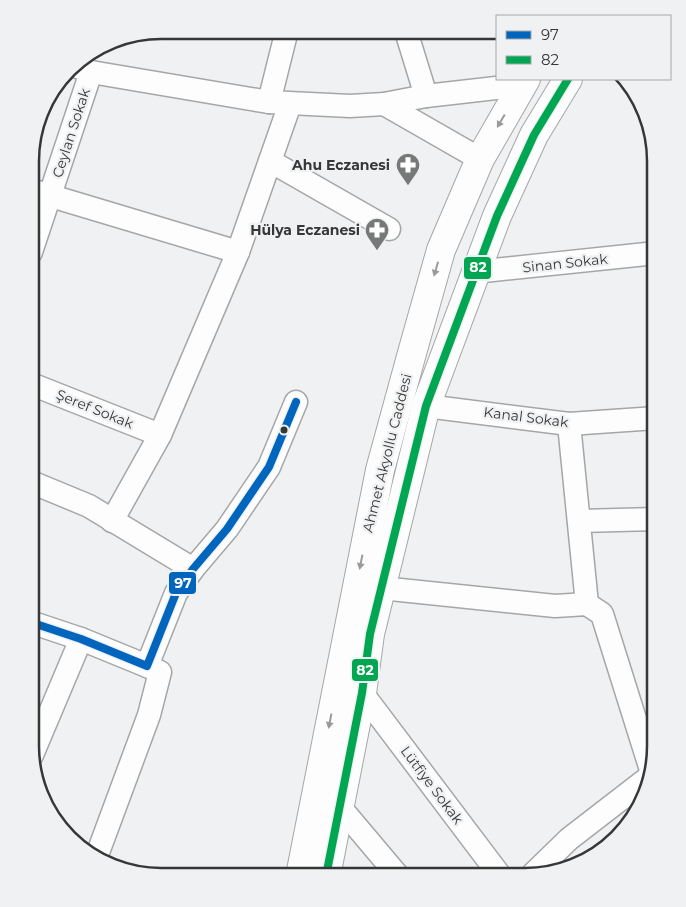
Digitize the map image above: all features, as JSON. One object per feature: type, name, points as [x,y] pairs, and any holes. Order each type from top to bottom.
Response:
[{"type":"main road","name":"Ahmet Akyollu Caddesi","points":[[328,868],[362,692],[370,634],[426,406],[474,272],[497,216],[534,135],[567,80]]},
{"type":"main road","name":"Ahmet Akyollu Caddesi","points":[[302,868],[380,470],[441,250],[480,159],[524,82]]},
{"type":"street","points":[[112,521],[160,435],[238,252],[270,161],[280,103],[286,39]]},
{"type":"street","points":[[408,39],[426,96]]},
{"type":"street","points":[[82,68],[280,103],[350,106],[384,104],[524,82]]},
{"type":"street","name":"Ceylan Sokak","points":[[41,192],[82,68]]},
{"type":"street","points":[[384,104],[480,159]]},
{"type":"street","points":[[270,161],[389,229]]},
{"type":"street","points":[[41,192],[238,252]]},
{"type":"street","name":"Sinan Sokak","points":[[474,272],[647,254]]},
{"type":"street","name":"Şeref Sokak","points":[[39,387],[160,435]]},
{"type":"street","points":[[147,666],[176,593],[193,569],[227,529],[269,467],[296,402]]},
{"type":"street","name":"Kanal Sokak","points":[[426,406],[569,424],[647,419]]},
{"type":"street","points":[[569,424],[587,604]]},
{"type":"street","points":[[39,486],[89,506],[193,569]]},
{"type":"street","points":[[579,521],[647,519]]},
{"type":"street","points":[[381,588],[555,606],[587,604],[602,614],[647,757]]},
{"type":"street","points":[[39,625],[82,638],[160,672],[153,701],[99,851]]},
{"type":"street","points":[[39,739],[82,638]]},
{"type":"street","name":"Lütfiye Sokak","points":[[362,692],[494,868]]},
{"type":"street","points":[[540,867],[568,839],[642,783]]},
{"type":"street","points":[[340,807],[391,868]]},
{"type":"transit line","name":"82","points":[[328,868],[362,693],[370,634],[426,406],[497,216],[534,135],[567,80]]},
{"type":"transit line","name":"97","points":[[39,625],[81,639],[147,666],[176,593],[193,569],[227,529],[269,467],[296,402]]},
{"type":"place","name":"Ahu Eczanesi","points":[[408,186]]},
{"type":"place","name":"Hülya Eczanesi","points":[[377,251]]}]
